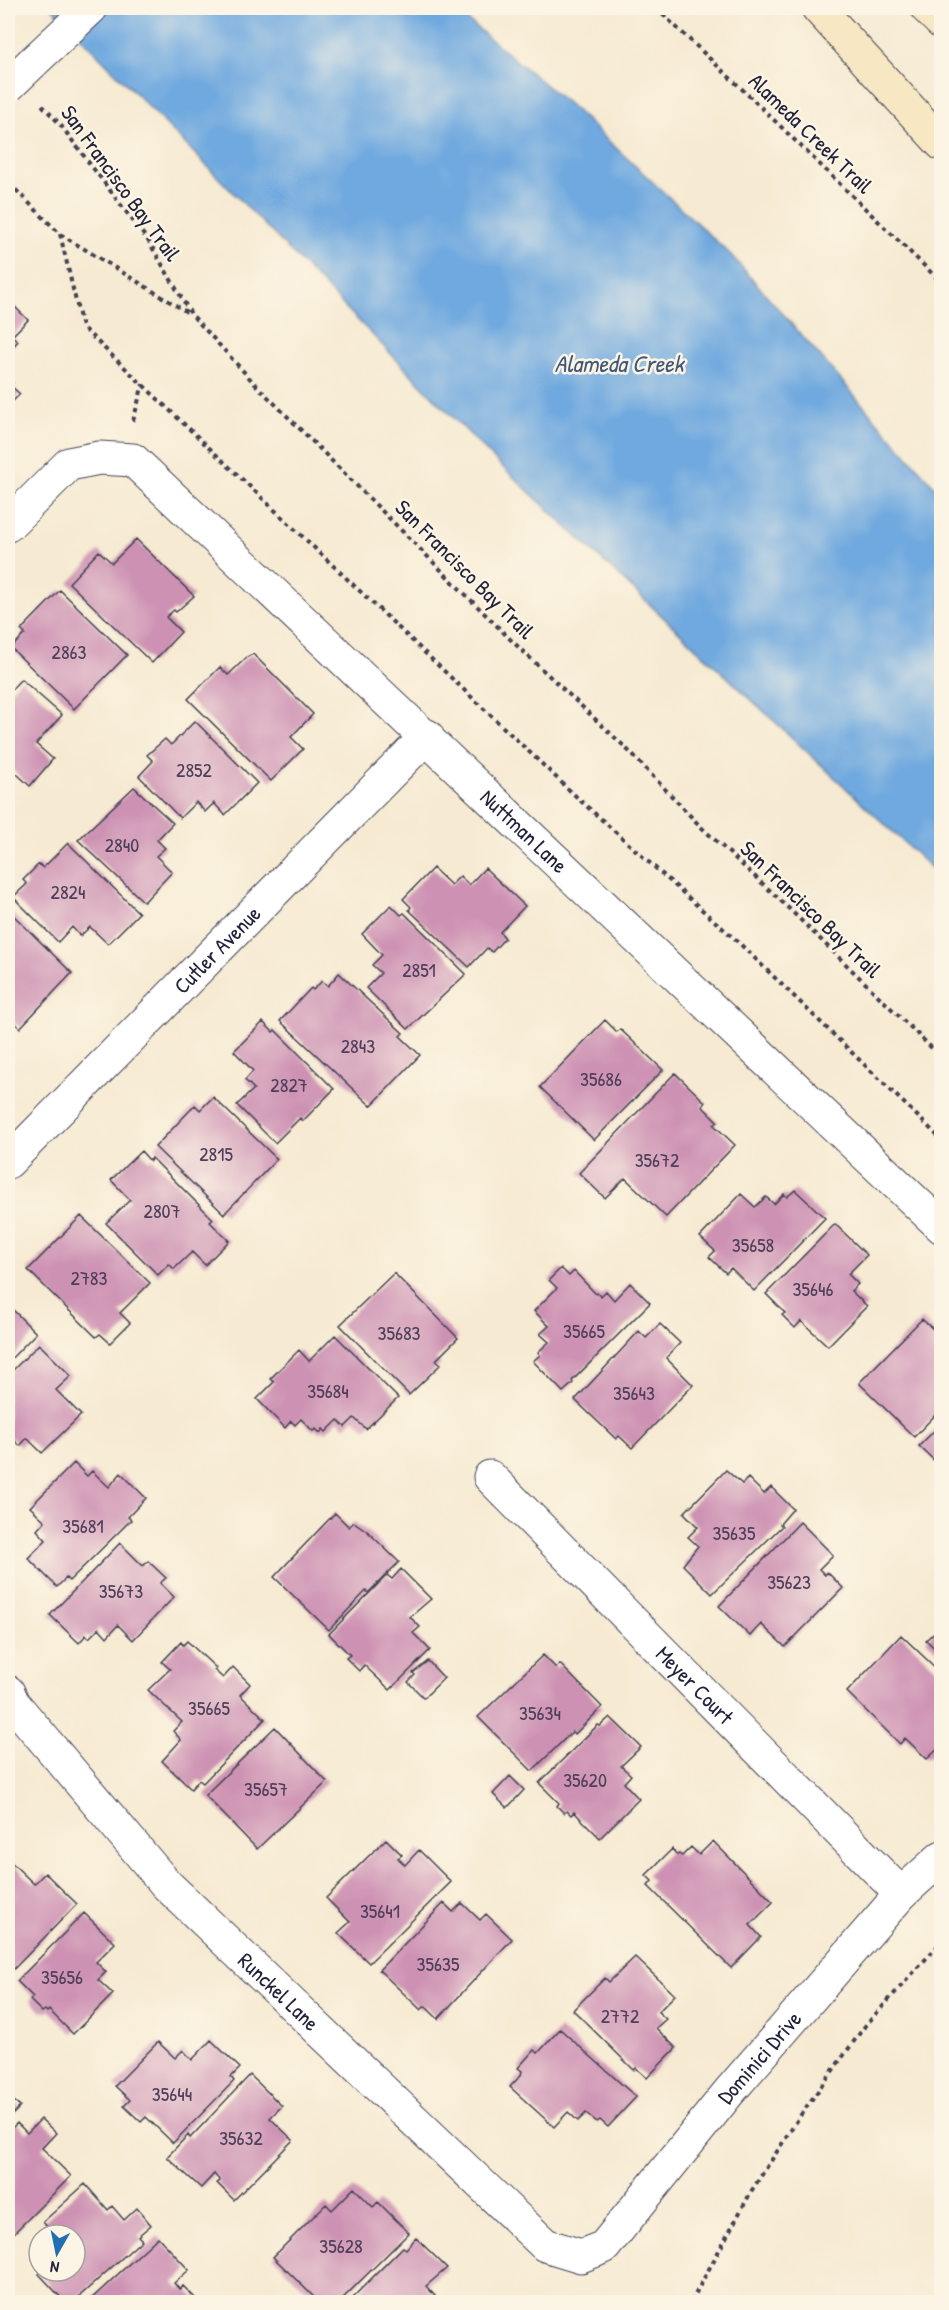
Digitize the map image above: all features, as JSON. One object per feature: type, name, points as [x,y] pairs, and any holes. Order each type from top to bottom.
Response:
[{"type":"main road","points":[[818,8],[942,144]]},
{"type":"main road","points":[[927,8],[942,23]]},
{"type":"street","points":[[8,86],[91,8]]},
{"type":"street","name":"Nuttman Lane","points":[[8,525],[69,464],[99,458],[134,460],[942,1227]]},
{"type":"street","name":"Cutler Avenue","points":[[8,1162],[427,736]]},
{"type":"street","name":"Meyer Court","points":[[490,1477],[900,1894]]},
{"type":"street","name":"Runckel Lane","points":[[8,1692],[13,1703],[166,1884],[545,2245],[581,2256]]},
{"type":"street","name":"Dominici Drive","points":[[581,2256],[604,2247],[729,2092],[900,1894],[942,1857]]},
{"type":"path","name":"Alameda Creek Trail","points":[[656,8],[942,284]]},
{"type":"path","name":"San Francisco Bay Trail","points":[[37,99],[59,123],[149,242],[191,315],[255,384],[512,641],[625,747],[701,827],[777,896],[942,1058]]},
{"type":"path","points":[[8,185],[15,189],[60,234],[191,315]]},
{"type":"path","points":[[60,234],[82,327],[566,787],[737,941],[942,1140]]},
{"type":"path","points":[[133,421],[143,384]]},
{"type":"path","points":[[692,2302],[752,2190],[802,2113],[865,2026],[942,1941]]},
{"type":"water","name":"Alameda Creek","points":[[52,8],[453,8],[572,107],[731,255],[941,494],[941,877],[493,458]]},
{"type":"building","points":[[8,300],[28,320],[12,336],[18,341],[8,352]]},
{"type":"building","points":[[8,378],[13,383],[11,386],[20,394],[8,406]]},
{"type":"building","points":[[136,539],[194,596],[176,612],[174,610],[166,617],[181,632],[152,663],[69,583],[99,551],[112,563]]},
{"type":"building","points":[[60,590],[127,655],[74,709],[11,648],[25,634],[21,630]]},
{"type":"building","points":[[253,654],[313,714],[291,737],[303,749],[271,781],[188,699],[220,667],[228,675]]},
{"type":"building","points":[[21,679],[62,715],[36,744],[53,759],[30,786],[8,766],[8,687],[11,690]]},
{"type":"building","points":[[195,721],[257,783],[225,815],[214,803],[205,812],[196,802],[180,818],[139,776],[153,761],[147,755],[165,739],[171,745]]},
{"type":"building","points":[[134,787],[173,823],[157,840],[165,848],[156,856],[172,872],[144,902],[78,840]]},
{"type":"building","points":[[68,843],[139,913],[108,944],[90,927],[80,936],[72,927],[58,942],[13,897],[27,884],[23,880],[39,864],[43,868]]},
{"type":"building","points":[[433,868],[451,885],[460,876],[469,885],[485,868],[525,906],[500,932],[505,938],[492,952],[487,948],[469,967],[409,910],[411,907],[403,899]]},
{"type":"building","points":[[391,905],[401,915],[404,913],[466,974],[408,1029],[366,988],[381,973],[372,965],[382,955],[362,934]]},
{"type":"building","points":[[8,910],[72,973],[20,1028],[8,1016]]},
{"type":"building","points":[[339,973],[403,1033],[400,1036],[420,1055],[371,1106],[280,1021],[311,988],[313,990],[322,981],[328,986]]},
{"type":"building","points":[[605,1020],[617,1032],[620,1029],[663,1070],[594,1140],[540,1087]]},
{"type":"building","points":[[263,1022],[273,1032],[275,1030],[334,1089],[303,1121],[300,1118],[275,1143],[237,1105],[254,1089],[245,1080],[253,1071],[234,1051]]},
{"type":"building","points":[[675,1073],[705,1102],[702,1106],[718,1122],[714,1125],[735,1145],[666,1217],[625,1178],[605,1198],[579,1173]]},
{"type":"building","points":[[213,1097],[277,1159],[224,1214],[155,1147],[195,1105],[200,1110]]},
{"type":"building","points":[[141,1151],[150,1161],[152,1158],[213,1219],[210,1222],[229,1241],[205,1265],[192,1252],[174,1269],[169,1264],[158,1275],[106,1223],[130,1200],[111,1180]]},
{"type":"building","points":[[795,1190],[825,1218],[754,1291],[731,1268],[726,1273],[709,1257],[715,1251],[700,1237],[741,1194],[755,1207],[766,1197],[774,1204],[784,1194],[787,1197]]},
{"type":"building","points":[[81,1216],[150,1283],[120,1313],[130,1323],[110,1343],[100,1334],[96,1337],[28,1270]]},
{"type":"building","points":[[835,1224],[867,1255],[848,1274],[858,1284],[851,1291],[867,1306],[828,1346],[801,1321],[795,1328],[782,1315],[785,1313],[766,1294]]},
{"type":"building","points":[[561,1268],[569,1276],[574,1271],[596,1294],[601,1296],[606,1291],[614,1300],[630,1283],[650,1303],[563,1392],[533,1361],[540,1355],[538,1352],[549,1342],[540,1334],[549,1326],[534,1311],[557,1288],[549,1280]]},
{"type":"building","points":[[394,1273],[458,1338],[436,1360],[441,1364],[409,1395],[340,1325]]},
{"type":"building","points":[[8,1305],[36,1333],[8,1362]]},
{"type":"building","points":[[922,1319],[935,1331],[939,1327],[942,1329],[942,1408],[914,1437],[859,1383]]},
{"type":"building","points":[[660,1324],[680,1343],[666,1358],[693,1385],[632,1448],[619,1436],[616,1439],[575,1400],[639,1331],[646,1338]]},
{"type":"building","points":[[335,1335],[398,1398],[366,1429],[354,1418],[345,1427],[338,1420],[326,1432],[323,1429],[320,1433],[316,1429],[313,1431],[301,1419],[295,1425],[291,1421],[285,1428],[257,1399],[274,1382],[270,1379],[299,1350],[309,1361]]},
{"type":"building","points":[[39,1344],[71,1376],[56,1390],[81,1415],[42,1453],[27,1438],[20,1446],[11,1437],[8,1441],[8,1375]]},
{"type":"building","points":[[942,1423],[942,1468],[919,1446]]},
{"type":"building","points":[[74,1463],[87,1476],[92,1471],[109,1487],[121,1473],[146,1498],[128,1517],[131,1520],[69,1581],[66,1578],[57,1587],[28,1558],[46,1540],[37,1530],[45,1521],[30,1507]]},
{"type":"building","points":[[726,1470],[742,1484],[748,1478],[764,1494],[771,1487],[793,1509],[780,1524],[782,1526],[712,1594],[683,1565],[698,1546],[688,1537],[698,1527],[684,1513]]},
{"type":"building","points":[[335,1513],[349,1527],[354,1522],[367,1531],[399,1562],[368,1593],[366,1591],[329,1630],[274,1577]]},
{"type":"building","points":[[800,1522],[833,1555],[819,1569],[825,1575],[827,1572],[843,1588],[785,1647],[761,1624],[750,1636],[719,1606]]},
{"type":"building","points":[[120,1543],[143,1566],[148,1561],[166,1578],[160,1583],[174,1597],[133,1640],[118,1625],[107,1637],[99,1628],[89,1638],[86,1635],[79,1643],[50,1615]]},
{"type":"building","points":[[401,1569],[431,1599],[410,1617],[420,1627],[413,1633],[430,1650],[390,1690],[364,1665],[359,1671],[346,1658],[350,1655],[329,1634],[387,1575],[392,1579]]},
{"type":"building","points":[[942,1625],[942,1655],[926,1640]]},
{"type":"building","points":[[901,1635],[942,1674],[942,1745],[927,1759],[905,1738],[900,1744],[847,1692]]},
{"type":"building","points":[[187,1641],[216,1668],[214,1670],[223,1678],[233,1667],[250,1684],[240,1695],[265,1719],[203,1783],[199,1780],[191,1789],[162,1761],[181,1740],[173,1731],[182,1722],[148,1690],[170,1669],[162,1662],[181,1642],[183,1645]]},
{"type":"building","points":[[543,1655],[556,1668],[560,1664],[602,1707],[532,1771],[478,1717]]},
{"type":"building","points":[[428,1661],[444,1678],[424,1698],[408,1682],[415,1675],[413,1673]]},
{"type":"building","points":[[610,1717],[641,1747],[621,1766],[631,1775],[624,1783],[639,1799],[600,1838],[574,1812],[571,1815],[567,1811],[564,1813],[557,1806],[559,1803],[539,1783],[598,1725],[600,1726]]},
{"type":"building","points":[[275,1727],[327,1782],[257,1849],[205,1795]]},
{"type":"building","points":[[510,1776],[524,1790],[507,1808],[493,1794]]},
{"type":"building","points":[[386,1839],[402,1855],[398,1858],[405,1865],[419,1850],[451,1882],[369,1963],[338,1933],[350,1922],[326,1898]]},
{"type":"building","points":[[713,1841],[773,1902],[750,1925],[761,1937],[731,1968],[648,1886],[652,1881],[646,1875],[672,1849],[677,1855],[682,1856],[691,1847],[699,1855]]},
{"type":"building","points":[[11,1862],[34,1884],[45,1873],[77,1904],[8,1975],[8,1866]]},
{"type":"building","points":[[444,1903],[453,1912],[462,1903],[480,1920],[486,1914],[512,1939],[438,2019],[425,2006],[421,2010],[379,1970]]},
{"type":"building","points":[[84,1913],[115,1943],[96,1962],[106,1972],[98,1980],[113,1994],[73,2034],[49,2010],[42,2012],[30,2000],[33,1997],[17,1981]]},
{"type":"building","points":[[635,1957],[675,1995],[658,2012],[666,2019],[656,2028],[676,2048],[647,2078],[636,2068],[634,2070],[573,2010],[605,1978],[609,1982]]},
{"type":"building","points":[[560,2029],[636,2097],[608,2127],[586,2113],[578,2121],[568,2112],[554,2127],[510,2087],[521,2075],[522,2071],[518,2068],[534,2050],[538,2053]]},
{"type":"building","points":[[211,2040],[240,2068],[231,2077],[234,2081],[173,2143],[146,2117],[141,2122],[124,2106],[130,2100],[115,2086],[158,2042],[175,2058],[183,2050],[192,2060]]},
{"type":"building","points":[[250,2075],[282,2106],[270,2118],[293,2140],[234,2200],[217,2183],[220,2181],[214,2174],[201,2188],[167,2157],[188,2135],[190,2138]]},
{"type":"building","points":[[8,2095],[20,2107],[8,2119]]},
{"type":"building","points":[[41,2119],[56,2133],[42,2148],[71,2176],[8,2239],[8,2132],[17,2123],[27,2133]]},
{"type":"building","points":[[85,2184],[108,2210],[112,2206],[124,2220],[137,2208],[151,2225],[138,2236],[142,2240],[73,2302],[65,2302],[47,2283],[87,2283],[87,2223],[43,2222]]},
{"type":"building","points":[[354,2188],[373,2207],[378,2202],[409,2233],[339,2302],[319,2302],[273,2257],[326,2204],[332,2210]]},
{"type":"building","points":[[158,2237],[189,2270],[174,2283],[180,2290],[183,2286],[199,2302],[88,2302]]},
{"type":"building","points":[[416,2238],[447,2268],[426,2286],[436,2297],[431,2302],[348,2302],[403,2247],[406,2249]]}]
